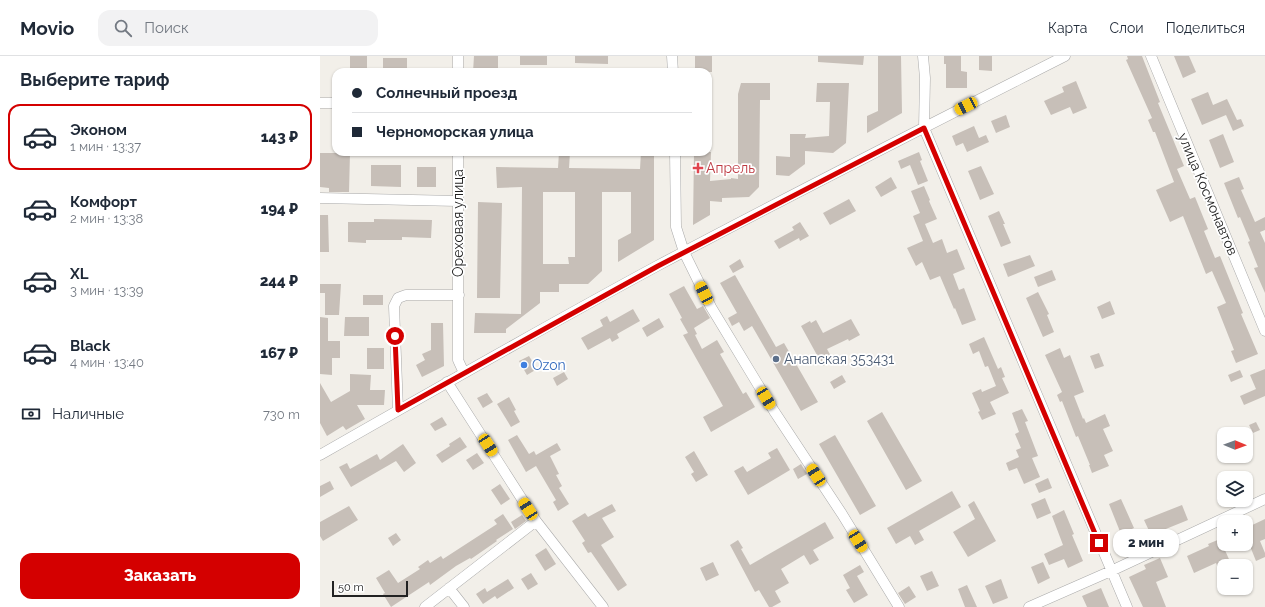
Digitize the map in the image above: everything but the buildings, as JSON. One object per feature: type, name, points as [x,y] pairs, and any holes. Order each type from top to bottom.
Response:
[{"type":"street","points":[[458,56],[458,68]]},
{"type":"street","points":[[672,56],[673,68]]},
{"type":"street","points":[[923,56],[925,78],[924,128],[1127,607]]},
{"type":"street","points":[[320,455],[447,382],[684,252],[1065,56]]},
{"type":"street","name":"улица Космонавтов","points":[[1151,56],[1265,331]]},
{"type":"street","points":[[320,103],[332,103]]},
{"type":"street","name":"Ореховая улица","points":[[458,156],[458,360],[464,373]]},
{"type":"street","points":[[675,156],[676,227],[684,252],[711,307],[774,411],[842,514],[900,607]]},
{"type":"street","points":[[320,198],[458,201]]},
{"type":"street","points":[[398,410],[394,306],[398,298],[406,295],[458,295]]},
{"type":"street","points":[[447,382],[536,521],[603,607]]},
{"type":"street","points":[[1029,607],[1111,571],[1265,499]]},
{"type":"street","points":[[424,607],[536,521]]},
{"type":"street","points":[[449,588],[464,607]]},
{"type":"place","name":"Апрель","points":[[698,168]]},
{"type":"place","name":"Анапская 353431","points":[[776,359]]},
{"type":"place","name":"Ozon","points":[[524,365]]},
{"type":"route","points":[[395,336],[398,410],[658,266],[924,128],[1099,543]]}]
